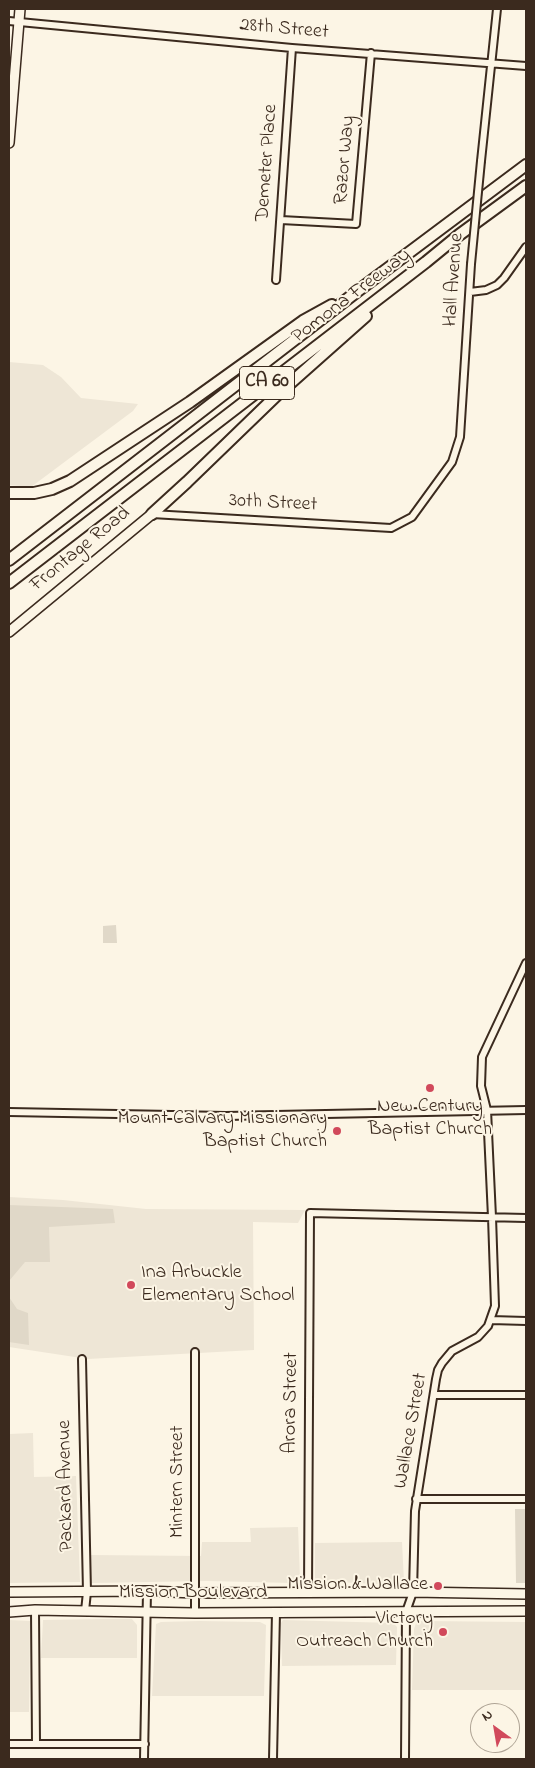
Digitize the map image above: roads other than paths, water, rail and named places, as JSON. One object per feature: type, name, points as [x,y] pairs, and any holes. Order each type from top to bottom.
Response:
[{"type":"highway","name":"Pomona Freeway","points":[[9,560],[359,290],[526,165]]},
{"type":"highway","name":"Pomona Freeway","points":[[9,582],[459,235],[526,186]]},
{"type":"highway","points":[[152,514],[277,395],[426,262]]},
{"type":"highway","points":[[9,493],[34,493],[52,489],[70,481],[190,402],[304,321],[359,290]]},
{"type":"main road","points":[[9,143],[20,9]]},
{"type":"main road","name":"Frontage Road","points":[[9,632],[152,514]]},
{"type":"main road","name":"Mission Boulevard","points":[[9,1592],[413,1592],[526,1594]]},
{"type":"main road","name":"Mission Boulevard","points":[[9,1612],[35,1610],[195,1613],[526,1611]]},
{"type":"street","name":"Hall Avenue","points":[[391,528],[412,517],[452,462],[460,438],[471,264],[497,9]]},
{"type":"street","name":"28th Street","points":[[9,21],[292,48],[526,66]]},
{"type":"street","name":"Demeter Place","points":[[276,280],[292,48]]},
{"type":"street","name":"Razor Way","points":[[281,220],[356,224],[371,53]]},
{"type":"street","points":[[470,292],[486,290],[497,285],[526,247]]},
{"type":"street","name":"30th Street","points":[[152,514],[391,528]]},
{"type":"street","points":[[526,963],[482,1056],[480,1086],[487,1110],[495,1306],[491,1320],[526,1321]]},
{"type":"street","points":[[9,1112],[226,1116],[526,1110]]},
{"type":"street","name":"Arora Street","points":[[308,1592],[310,1213],[492,1218]]},
{"type":"street","points":[[492,1218],[526,1218]]},
{"type":"street","name":"Wallace Street","points":[[405,1759],[406,1612],[413,1592],[413,1528],[416,1499],[438,1370],[452,1351],[478,1336],[491,1320]]},
{"type":"street","name":"Mintern Street","points":[[195,1352],[195,1613]]},
{"type":"street","name":"Packard Avenue","points":[[82,1359],[87,1592],[85,1611]]},
{"type":"street","points":[[434,1395],[526,1395]]},
{"type":"street","points":[[416,1499],[526,1499]]},
{"type":"street","points":[[144,1759],[148,1591]]},
{"type":"street","points":[[35,1610],[36,1742]]},
{"type":"street","points":[[272,1759],[276,1612]]},
{"type":"street","points":[[9,1744],[36,1742],[145,1744]]},
{"type":"place","name":"New Century Baptist Church","points":[[430,1088]]},
{"type":"place","name":"Mount Calvary Missionary Baptist Church","points":[[337,1131]]},
{"type":"place","name":"Ina Arbuckle Elementary School","points":[[131,1285]]},
{"type":"place","name":"Mission & Wallace","points":[[438,1586]]},
{"type":"place","name":"Victory Outreach Church","points":[[443,1632]]}]
